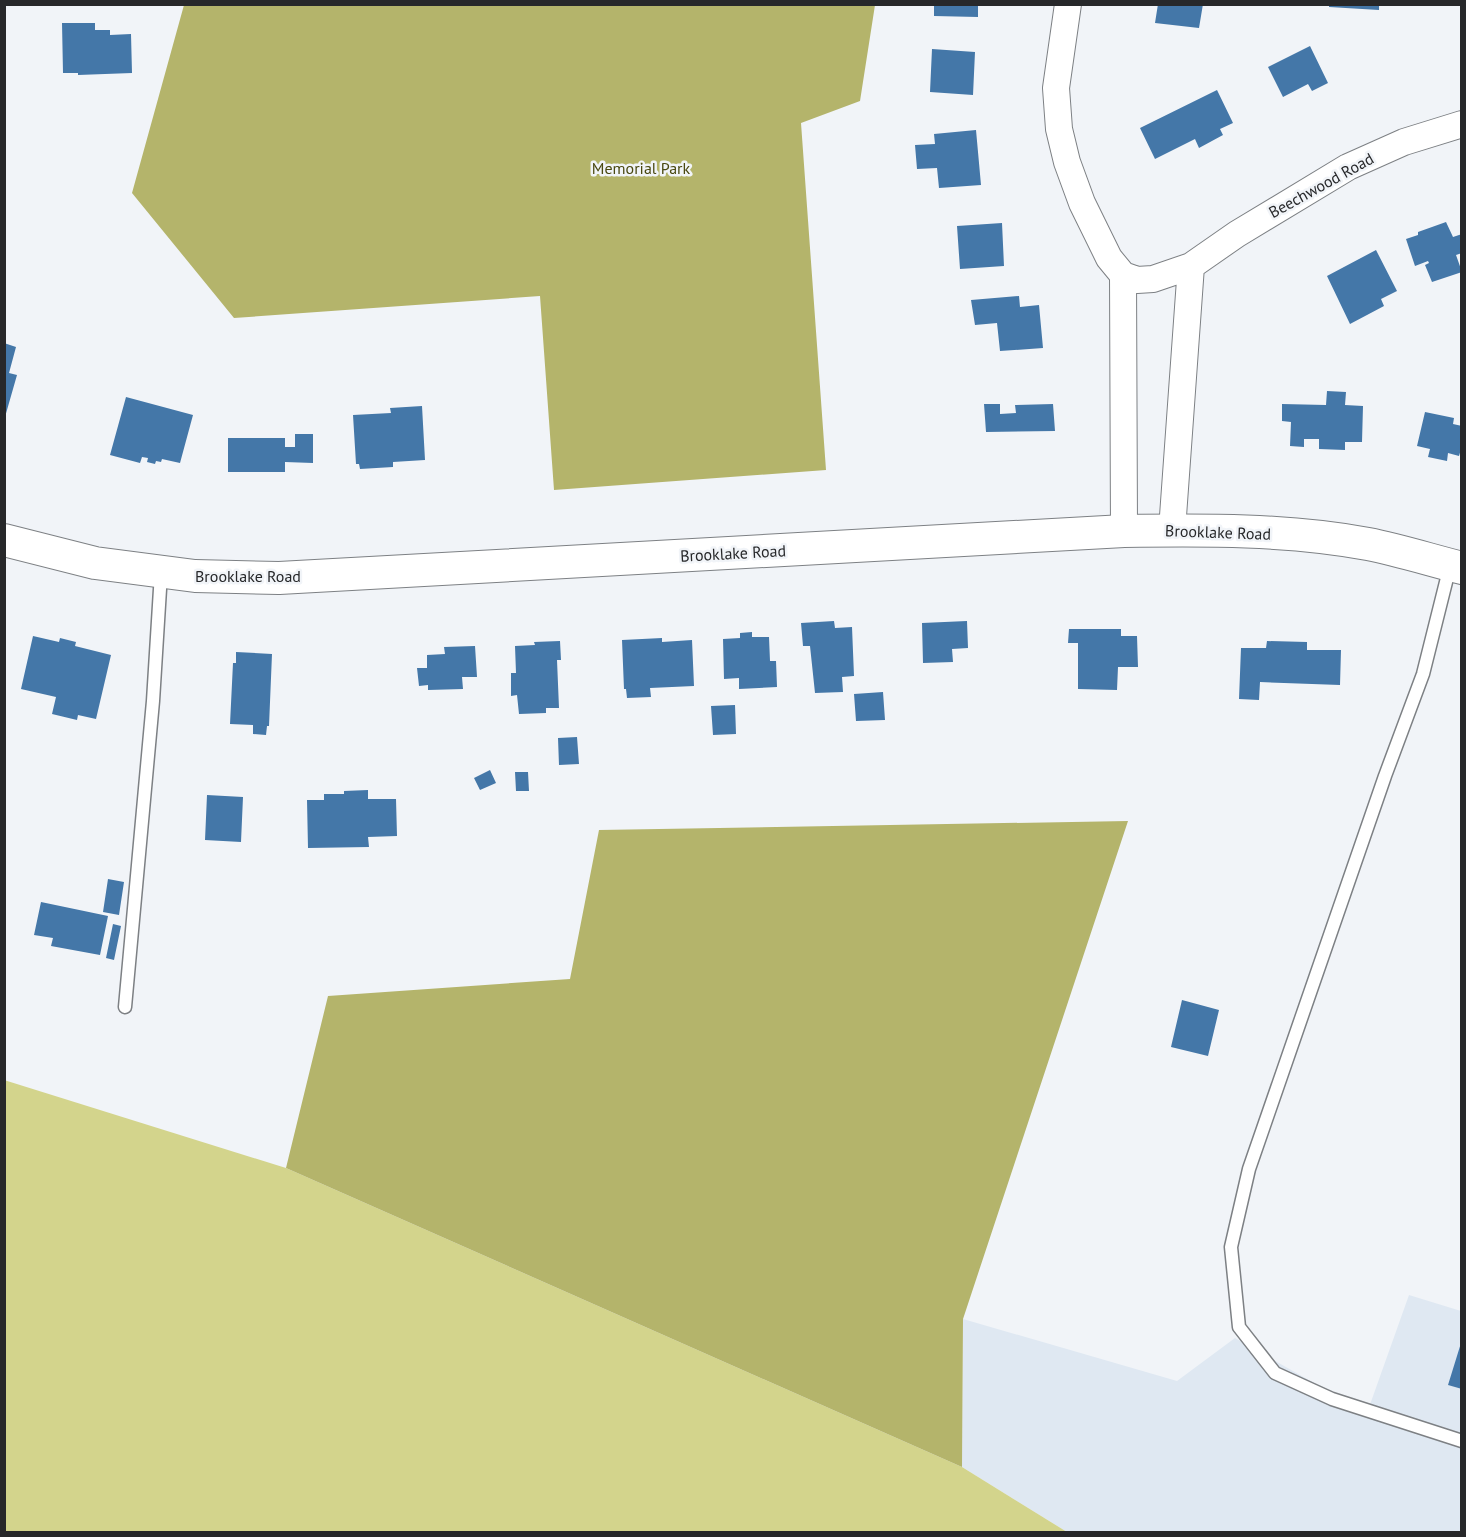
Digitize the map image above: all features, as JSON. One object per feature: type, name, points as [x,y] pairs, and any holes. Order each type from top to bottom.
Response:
[{"type":"street","points":[[1068,4],[1056,88],[1059,129],[1067,162],[1082,203],[1109,258],[1123,275],[1124,531]]},
{"type":"street","name":"Beechwood Road","points":[[1123,275],[1137,280],[1153,279],[1191,266],[1237,234],[1348,167],[1404,142],[1461,124]]},
{"type":"street","points":[[1172,530],[1191,266]]},
{"type":"street","name":"Brooklake Road","points":[[4,540],[95,563],[195,576],[279,578],[1172,530],[1287,534],[1368,544],[1456,566]]},
{"type":"lane","points":[[1456,566],[1424,674],[1385,776],[1253,1158],[1231,1247],[1239,1327],[1275,1373],[1332,1399],[1461,1441]]},
{"type":"lane","points":[[125,1007],[153,701],[161,572]]},
{"type":"shaded area","points":[[1409,1295],[1461,1311],[1461,1532],[1067,1532],[962,1467],[963,1319],[1177,1381],[1235,1338],[1367,1413]]},
{"type":"green space","name":"Memorial Park","points":[[184,5],[875,5],[860,101],[801,123],[826,470],[554,490],[540,296],[234,318],[132,193]]},
{"type":"green space","points":[[1128,821],[963,1319],[962,1467],[286,1168],[328,996],[570,979],[599,830]]},
{"type":"green space","points":[[4,1080],[286,1168],[962,1467],[1067,1532],[5,1532]]},
{"type":"building","points":[[934,4],[978,4],[978,17],[934,16]]},
{"type":"building","points":[[1158,4],[1203,4],[1199,28],[1155,23]]},
{"type":"building","points":[[1329,4],[1379,4],[1379,10],[1329,7]]},
{"type":"building","points":[[62,23],[95,23],[95,30],[110,30],[110,35],[131,34],[132,73],[78,75],[78,73],[63,73]]},
{"type":"building","points":[[1310,46],[1328,83],[1312,91],[1308,84],[1283,97],[1268,67]]},
{"type":"building","points":[[932,49],[975,52],[973,95],[930,92]]},
{"type":"building","points":[[1217,90],[1233,123],[1220,129],[1223,135],[1199,148],[1195,139],[1155,159],[1140,128]]},
{"type":"building","points":[[976,130],[981,185],[939,188],[937,168],[917,169],[915,145],[935,144],[934,134]]},
{"type":"building","points":[[1446,222],[1453,237],[1462,234],[1462,253],[1456,255],[1462,272],[1432,282],[1425,265],[1429,263],[1428,261],[1415,266],[1406,239]]},
{"type":"building","points":[[1002,223],[1004,266],[960,269],[957,226]]},
{"type":"building","points":[[1376,250],[1397,291],[1381,299],[1384,306],[1350,324],[1327,276]]},
{"type":"building","points":[[1019,296],[1020,307],[1039,305],[1043,348],[1000,351],[997,323],[975,325],[971,300]]},
{"type":"building","points":[[4,343],[16,347],[9,373],[17,375],[5,417]]},
{"type":"building","points":[[1327,391],[1346,392],[1345,405],[1363,406],[1362,442],[1345,442],[1345,450],[1319,449],[1319,439],[1304,439],[1304,447],[1290,446],[1291,422],[1282,421],[1282,404],[1326,405]]},
{"type":"building","points":[[126,397],[193,415],[180,463],[162,459],[161,462],[156,461],[155,464],[147,462],[148,458],[142,457],[140,463],[110,455]]},
{"type":"building","points":[[984,404],[1000,404],[1000,414],[1016,413],[1015,405],[1053,404],[1055,431],[986,432]]},
{"type":"building","points":[[422,406],[425,460],[393,462],[393,467],[360,469],[359,464],[356,464],[353,415],[391,413],[390,408]]},
{"type":"building","points":[[1425,412],[1454,418],[1453,424],[1462,426],[1462,446],[1459,456],[1448,453],[1447,461],[1428,457],[1430,449],[1417,446]]},
{"type":"building","points":[[295,434],[313,434],[313,463],[285,462],[285,472],[228,472],[228,438],[285,438],[285,447],[295,447]]},
{"type":"building","points":[[834,621],[835,628],[852,627],[854,676],[842,677],[843,692],[815,693],[810,646],[803,646],[801,623]]},
{"type":"building","points":[[967,621],[968,648],[952,649],[953,662],[923,663],[922,623]]},
{"type":"building","points":[[1069,629],[1121,629],[1121,636],[1137,636],[1138,667],[1118,667],[1117,690],[1078,689],[1078,643],[1068,643]]},
{"type":"building","points":[[752,632],[752,637],[769,637],[770,661],[776,661],[777,687],[739,689],[739,678],[724,679],[723,639],[740,638],[740,633]]},
{"type":"building","points":[[33,636],[59,642],[60,638],[76,642],[75,646],[111,655],[96,719],[78,715],[77,720],[52,714],[56,697],[21,689]]},
{"type":"building","points":[[662,638],[662,642],[692,640],[694,686],[650,688],[651,697],[627,698],[626,689],[624,689],[622,640]]},
{"type":"building","points":[[560,641],[561,660],[557,660],[559,708],[546,708],[546,713],[519,714],[517,695],[511,696],[511,673],[516,673],[515,646],[535,645],[534,642]]},
{"type":"building","points":[[1267,641],[1307,642],[1307,650],[1341,650],[1340,685],[1260,682],[1259,700],[1239,699],[1241,648],[1266,648]]},
{"type":"building","points":[[475,646],[477,677],[462,677],[463,689],[428,690],[428,685],[419,686],[417,668],[427,668],[427,655],[445,654],[444,647]]},
{"type":"building","points":[[236,652],[272,654],[269,726],[267,726],[266,735],[253,734],[253,725],[230,724],[233,663],[236,663]]},
{"type":"building","points":[[883,692],[885,720],[856,721],[854,694]]},
{"type":"building","points":[[735,705],[736,734],[713,735],[711,706]]},
{"type":"building","points":[[577,737],[579,764],[559,765],[558,738]]},
{"type":"building","points":[[490,770],[496,783],[480,790],[474,778]]},
{"type":"building","points":[[515,772],[528,772],[529,791],[516,791]]},
{"type":"building","points":[[368,790],[368,799],[396,799],[397,836],[368,837],[369,847],[308,848],[307,800],[324,800],[324,794],[344,794],[344,791]]},
{"type":"building","points":[[207,795],[243,797],[241,842],[205,840]]},
{"type":"building","points":[[108,879],[124,882],[119,915],[103,912]]},
{"type":"building","points":[[41,902],[108,916],[100,955],[51,946],[53,938],[34,935]]},
{"type":"building","points":[[113,924],[121,926],[114,960],[106,958]]},
{"type":"building","points":[[1182,1000],[1219,1010],[1208,1056],[1171,1047]]},
{"type":"building","points":[[1462,1343],[1462,1389],[1448,1385]]}]
